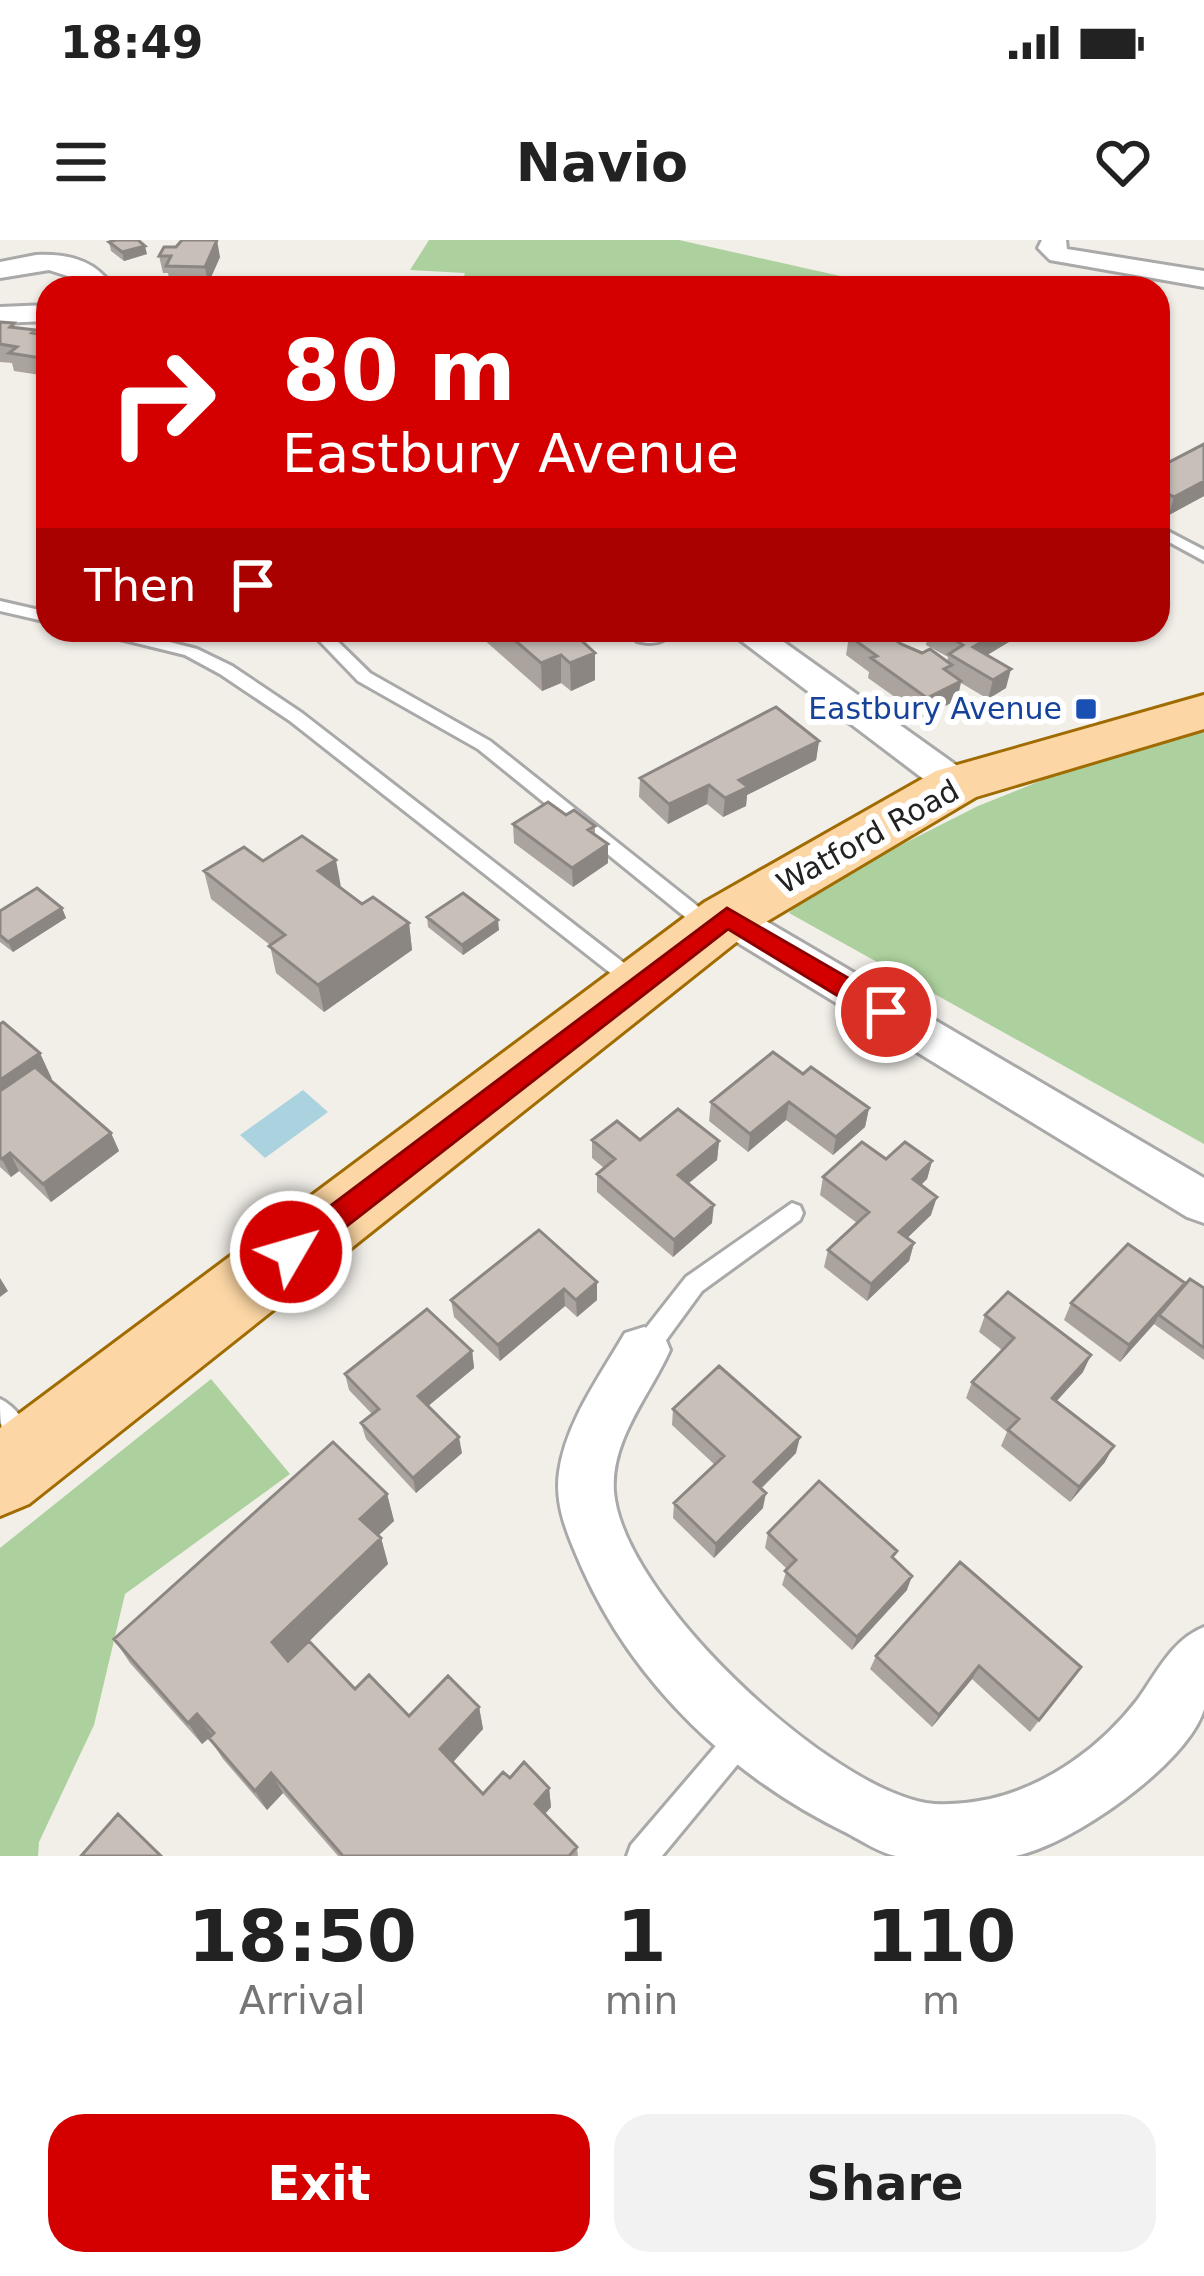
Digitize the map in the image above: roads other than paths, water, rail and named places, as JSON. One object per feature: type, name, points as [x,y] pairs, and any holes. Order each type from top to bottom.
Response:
[{"type":"main road","name":"Watford Road","points":[[10,1447],[720,923],[956,784],[1204,712]]},
{"type":"street","points":[[1054,240],[1051,248],[1059,255],[1204,280]]},
{"type":"street","points":[[0,270],[38,262],[74,265],[90,276]]},
{"type":"street","points":[[0,315],[36,314]]},
{"type":"street","points":[[761,642],[956,784]]},
{"type":"street","points":[[720,923],[1204,1203]]},
{"type":"street","points":[[644,1350],[603,1426],[585,1489],[602,1550],[659,1642],[744,1734],[830,1793],[934,1846],[999,1828],[1049,1809],[1099,1780],[1134,1751],[1204,1657]]},
{"type":"lane","points":[[1170,537],[1204,556]]},
{"type":"lane","points":[[0,606],[36,614]]},
{"type":"lane","points":[[151,642],[191,652],[261,693],[640,985]]},
{"type":"lane","points":[[329,642],[364,677],[484,745],[720,923]]},
{"type":"lane","points":[[644,1350],[694,1284],[792,1213]]},
{"type":"lane","points":[[642,1856],[744,1734]]},
{"type":"water","points":[[303,1090],[328,1112],[265,1158],[240,1135]]},
{"type":"place","name":"Eastbury Avenue","points":[[1086,709]]}]
